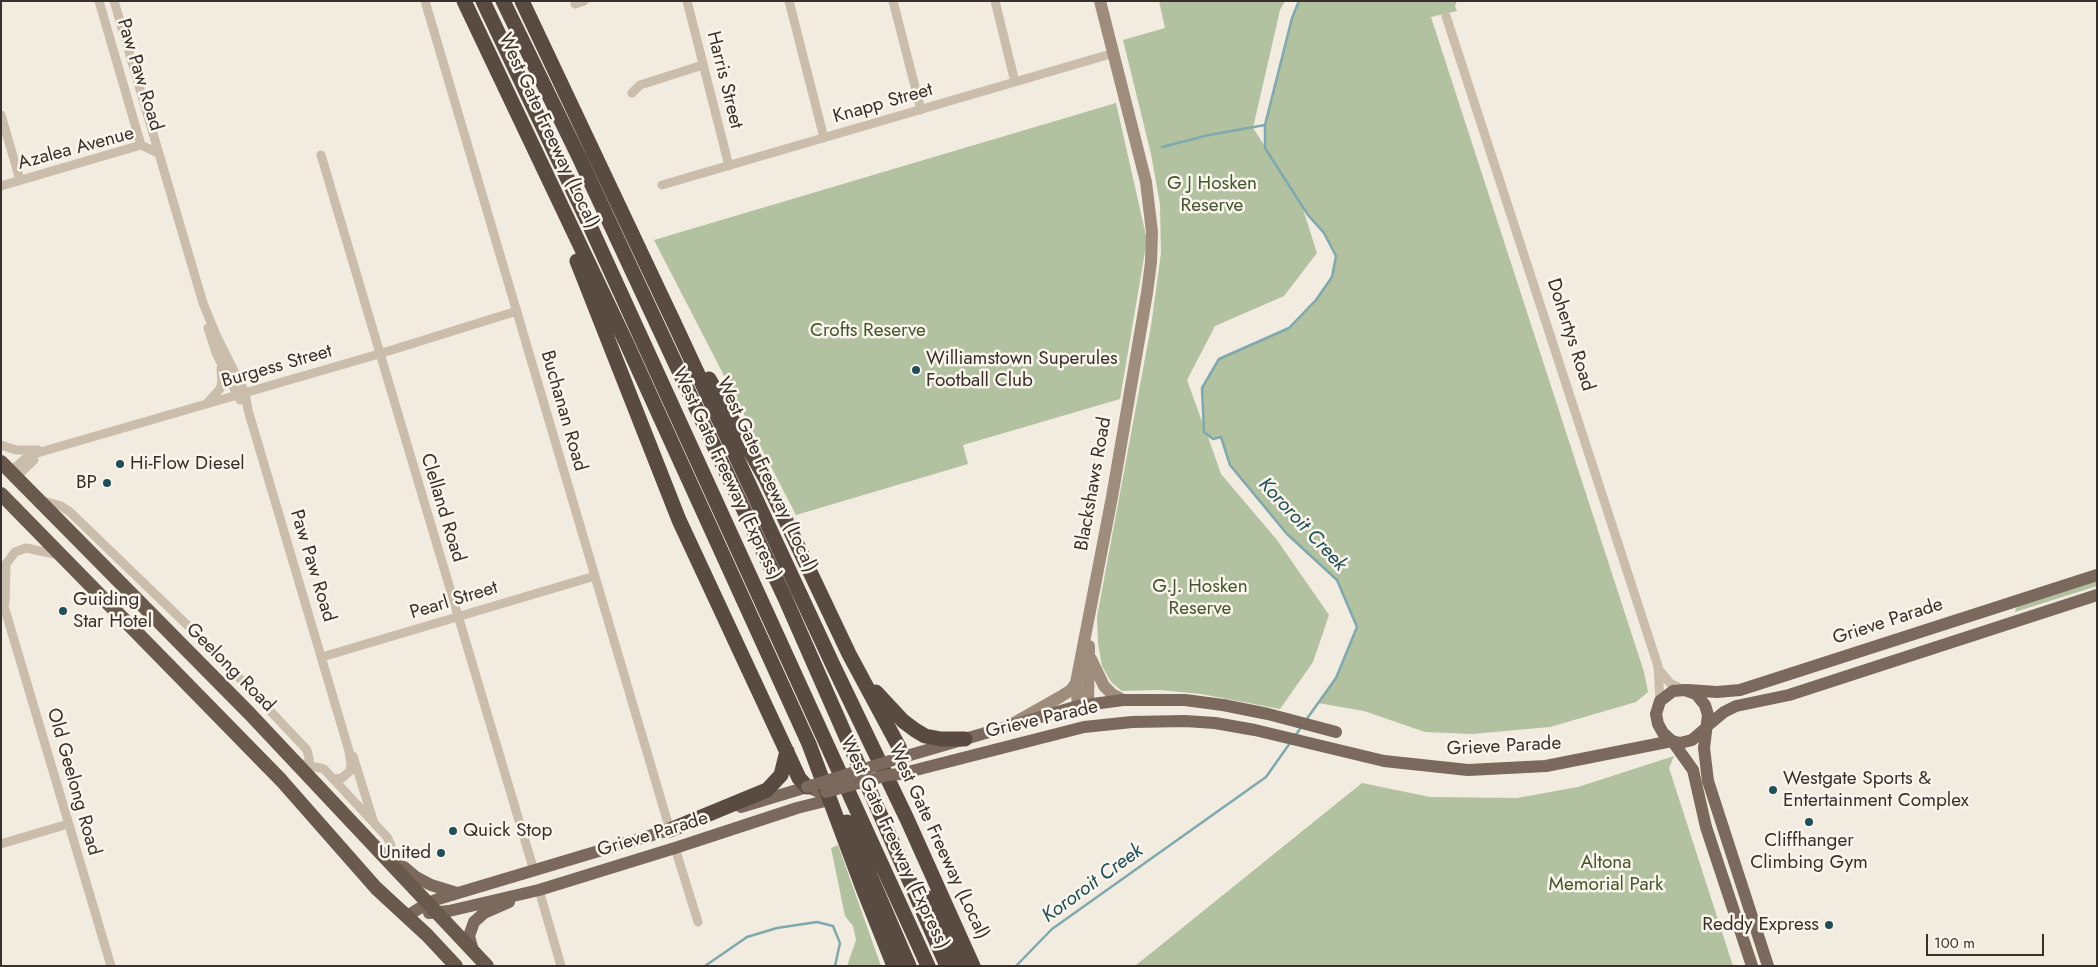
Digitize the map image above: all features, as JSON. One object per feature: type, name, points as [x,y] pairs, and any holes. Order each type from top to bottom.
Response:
[{"type":"highway","name":"West Gate Freeway (Local)","points":[[464,1],[626,342],[810,744],[864,891],[894,966]]},
{"type":"highway","name":"West Gate Freeway (Express)","points":[[483,1],[591,228],[928,966]]},
{"type":"highway","name":"West Gate Freeway (Express)","points":[[503,1],[579,157],[785,598],[947,966]]},
{"type":"highway","name":"West Gate Freeway (Local)","points":[[522,1],[907,819],[968,965]]},
{"type":"highway","points":[[482,39],[586,283],[610,349],[679,520],[800,781],[807,787]]},
{"type":"highway","points":[[676,327],[706,373],[766,479],[849,654],[896,759]]},
{"type":"highway","points":[[7,473],[2,496],[280,780],[376,888],[456,966]]},
{"type":"highway","name":"Geelong Road","points":[[7,473],[36,498],[292,759],[310,772],[432,908],[487,966]]},
{"type":"highway","points":[[849,654],[878,695],[903,721],[915,730],[925,736],[941,739],[965,739]]},
{"type":"highway","points":[[810,744],[853,834],[909,966]]},
{"type":"highway","points":[[670,830],[767,790],[779,780],[783,772],[787,751]]},
{"type":"highway","points":[[855,755],[968,965]]},
{"type":"main road","name":"Blackshaws Road","points":[[1083,705],[1076,683],[1121,445],[1151,262],[1152,232],[1146,182],[1100,1]]},
{"type":"main road","name":"Grieve Parade","points":[[1686,690],[1717,692],[1740,690],[2097,575]]},
{"type":"main road","name":"Grieve Parade","points":[[1706,727],[1724,712],[1736,706],[1788,695],[2097,595]]},
{"type":"main road","name":"Blackshaws Road","points":[[1083,705],[1089,655],[1089,621]]},
{"type":"main road","points":[[1089,655],[1104,686],[1112,694],[1124,700]]},
{"type":"main road","points":[[1012,724],[1060,698],[1071,690],[1076,683]]},
{"type":"main road","points":[[1752,966],[1706,827],[1694,770],[1673,741],[1663,733],[1658,724],[1656,714],[1659,703],[1673,691],[1686,690],[1698,696],[1705,705],[1708,715],[1704,756],[1708,781],[1768,966]]},
{"type":"main road","name":"Grieve Parade","points":[[432,908],[459,893],[1012,724],[1083,705],[1124,700],[1184,700],[1268,714],[1336,732]]},
{"type":"main road","points":[[1083,705],[1084,727]]},
{"type":"main road","name":"Grieve Parade","points":[[432,908],[539,890],[675,848],[828,796],[890,782],[900,774],[1084,727],[1132,722],[1185,720],[1215,723],[1412,765],[1477,770],[1546,766],[1673,741]]},
{"type":"main road","points":[[1673,741],[1683,742],[1692,740],[1706,727]]},
{"type":"main road","points":[[896,759],[904,766],[900,774]]},
{"type":"main road","points":[[807,787],[828,796]]},
{"type":"main road","points":[[670,830],[675,848]]},
{"type":"main road","points":[[392,864],[404,867],[416,877],[437,887],[459,893]]},
{"type":"main road","points":[[473,951],[470,932],[473,923],[479,917],[539,890],[534,871]]},
{"type":"main road","points":[[406,916],[432,908]]},
{"type":"street","name":"Paw Paw Road","points":[[99,1],[141,145],[148,139],[152,129]]},
{"type":"street","name":"Paw Paw Road","points":[[114,1],[216,353],[241,394]]},
{"type":"street","name":"Buchanan Road","points":[[425,1],[670,830]]},
{"type":"street","name":"Harris Street","points":[[687,1],[729,166]]},
{"type":"street","points":[[789,1],[824,138]]},
{"type":"street","points":[[893,1],[921,110]]},
{"type":"street","points":[[995,1],[1015,82]]},
{"type":"street","name":"Dohertys Road","points":[[1446,16],[1658,666],[1659,703]]},
{"type":"street","name":"Knapp Street","points":[[662,185],[1114,53]]},
{"type":"street","points":[[632,93],[640,85],[703,65]]},
{"type":"street","points":[[1,115],[20,180]]},
{"type":"street","name":"Azalea Avenue","points":[[1,186],[141,145],[158,152]]},
{"type":"street","name":"Clelland Road","points":[[321,155],[534,871]]},
{"type":"street","name":"Paw Paw Road","points":[[203,303],[248,410],[350,755],[350,769],[344,777],[333,779]]},
{"type":"street","name":"Burgess Street","points":[[7,473],[28,457],[46,450],[379,354],[517,311]]},
{"type":"street","points":[[199,407],[212,399],[220,389],[222,373],[216,353]]},
{"type":"street","points":[[1,445],[16,450],[46,450]]},
{"type":"street","points":[[36,498],[61,506],[70,512],[212,649],[306,749],[309,755],[310,772],[322,769],[390,842],[392,864]]},
{"type":"street","points":[[5,608],[6,567],[8,560],[14,552],[26,548],[61,556]]},
{"type":"street","name":"Old Geelong Road","points":[[1,576],[5,608]]},
{"type":"street","name":"Pearl Street","points":[[322,656],[595,576]]},
{"type":"street","name":"Old Geelong Road","points":[[1,596],[111,966]]},
{"type":"street","name":"Dohertys Road","points":[[1658,666],[1670,683],[1686,690]]},
{"type":"street","name":"Paw Paw Road","points":[[343,733],[353,756],[374,823]]},
{"type":"street","points":[[1,844],[68,824]]},
{"type":"street","points":[[675,848],[698,922]]},
{"type":"street","points":[[539,890],[561,966]]},
{"type":"green space","points":[[1159,1],[1285,1],[1280,10],[1253,128],[1264,145],[1265,125],[1292,18],[1299,1],[1457,1],[1455,6],[1457,11],[1431,17],[1644,672],[1648,692],[1636,702],[1550,727],[1472,734],[1425,732],[1364,711],[1318,703],[1336,678],[1357,627],[1337,580],[1287,534],[1230,465],[1221,437],[1213,439],[1207,434],[1221,474],[1277,540],[1329,615],[1313,662],[1280,709],[1201,694],[1160,690],[1122,691],[1111,682],[1102,666],[1098,643],[1097,617],[1151,326],[1161,253],[1160,204],[1151,154],[1123,40],[1165,28]],"holes":[[[1302,206],[1324,233],[1336,256],[1332,277],[1316,300],[1289,328],[1219,359],[1202,388],[1204,427],[1187,380],[1215,326],[1284,296],[1317,253]]]},
{"type":"green space","name":"Crofts Reserve","points":[[1116,103],[1147,240],[1120,399],[963,445],[968,464],[796,515],[654,240]]},
{"type":"green space","points":[[2097,580],[2097,586],[2015,612],[2016,608],[2023,604]]},
{"type":"green space","name":"Altona Memorial Park","points":[[1674,756],[1669,768],[1733,966],[1135,966],[1362,783],[1430,797],[1517,798],[1578,787]]},
{"type":"green space","points":[[838,845],[881,966],[847,966],[856,940],[853,926],[845,916],[831,848]]},
{"type":"waterway","name":"Kororoit Creek","points":[[1299,1],[1292,18],[1265,125],[1265,148],[1308,215],[1324,233],[1336,256],[1332,277],[1316,300],[1289,328],[1219,359],[1202,388],[1204,432],[1213,439],[1221,437],[1230,465],[1287,534],[1337,580],[1357,627],[1336,678],[1306,720]]},
{"type":"waterway","points":[[1162,147],[1209,135],[1265,125]]},
{"type":"waterway","name":"Kororoit Creek","points":[[1295,736],[1302,726]]},
{"type":"waterway","name":"Kororoit Creek","points":[[1016,966],[1052,929],[1266,777],[1290,743]]},
{"type":"waterway","name":"Kororoit Creek","points":[[705,966],[747,937],[777,928],[817,922],[833,926],[840,943],[835,966]]},
{"type":"place","name":"Williamstown Superules Football Club","points":[[916,370]]},
{"type":"place","name":"Hi-Flow Diesel","points":[[120,464]]},
{"type":"place","name":"BP","points":[[107,483]]},
{"type":"place","name":"Guiding Star Hotel","points":[[63,611]]},
{"type":"place","name":"Westgate Sports & Entertainment Complex","points":[[1773,790]]},
{"type":"place","name":"Cliffhanger Climbing Gym","points":[[1809,822]]},
{"type":"place","name":"Quick Stop","points":[[453,831]]},
{"type":"place","name":"United","points":[[441,853]]},
{"type":"place","name":"Reddy Express","points":[[1829,925]]},
{"type":"park label","name":"G J Hosken Reserve","points":[[1212,195]]},
{"type":"park label","name":"G.J. Hosken Reserve","points":[[1200,598]]}]
